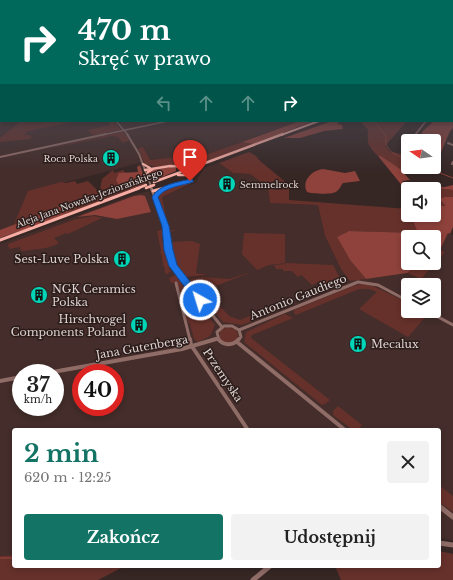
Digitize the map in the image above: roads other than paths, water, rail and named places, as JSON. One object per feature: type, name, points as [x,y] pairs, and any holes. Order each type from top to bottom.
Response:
[{"type":"main road","name":"Aleja Jana Nowaka-Jeziorańskiego","points":[[153,184],[316,122]]},
{"type":"main road","points":[[153,191],[189,182],[192,179],[191,177],[193,172],[198,168],[253,146]]},
{"type":"main road","points":[[145,170],[175,166],[189,167],[206,163]]},
{"type":"main road","points":[[143,164],[153,169]]},
{"type":"main road","points":[[163,179],[178,171],[178,168],[175,166]]},
{"type":"main road","points":[[147,176],[148,172],[153,169]]},
{"type":"main road","points":[[0,240],[73,215],[153,184],[182,175],[191,177]]},
{"type":"main road","points":[[153,184],[160,190]]},
{"type":"main road","points":[[155,197],[160,190]]},
{"type":"street","points":[[117,122],[125,130],[135,146],[147,176],[153,184],[153,191],[166,226],[168,250],[173,266],[222,327]]},
{"type":"street","points":[[0,157],[163,122]]},
{"type":"street","points":[[416,134],[425,122]]},
{"type":"street","points":[[448,143],[453,144]]},
{"type":"street","name":"Antonio Gaudiego","points":[[239,330],[358,282],[376,285],[401,298]]},
{"type":"street","name":"Przemyska","points":[[176,283],[192,347],[247,428]]},
{"type":"street","points":[[440,318],[453,325]]},
{"type":"street","points":[[232,326],[239,330],[241,337],[237,342],[231,345],[225,345],[217,339],[217,331],[222,327],[232,326]]},
{"type":"street","name":"Jana Gutenberga","points":[[64,370],[192,347],[217,339]]},
{"type":"street","points":[[237,342],[343,428]]},
{"type":"street","points":[[0,381],[12,379]]},
{"type":"street","points":[[441,508],[453,517]]},
{"type":"street","points":[[441,543],[453,545]]},
{"type":"street","points":[[253,580],[268,568]]},
{"type":"waterway","points":[[375,122],[386,136],[387,146],[389,149],[401,157]]},
{"type":"waterway","points":[[441,173],[453,178]]},
{"type":"waterway","points":[[0,558],[12,558]]},
{"type":"place","name":"Roca Polska","points":[[111,158]]},
{"type":"place","name":"Semmelrock","points":[[227,184]]},
{"type":"place","name":"Sest-Luve Polska","points":[[122,259]]},
{"type":"place","name":"NGK Ceramics Polska","points":[[39,295]]},
{"type":"place","name":"Hirschvogel Components Poland","points":[[139,325]]},
{"type":"place","name":"Mecalux","points":[[358,344]]}]
